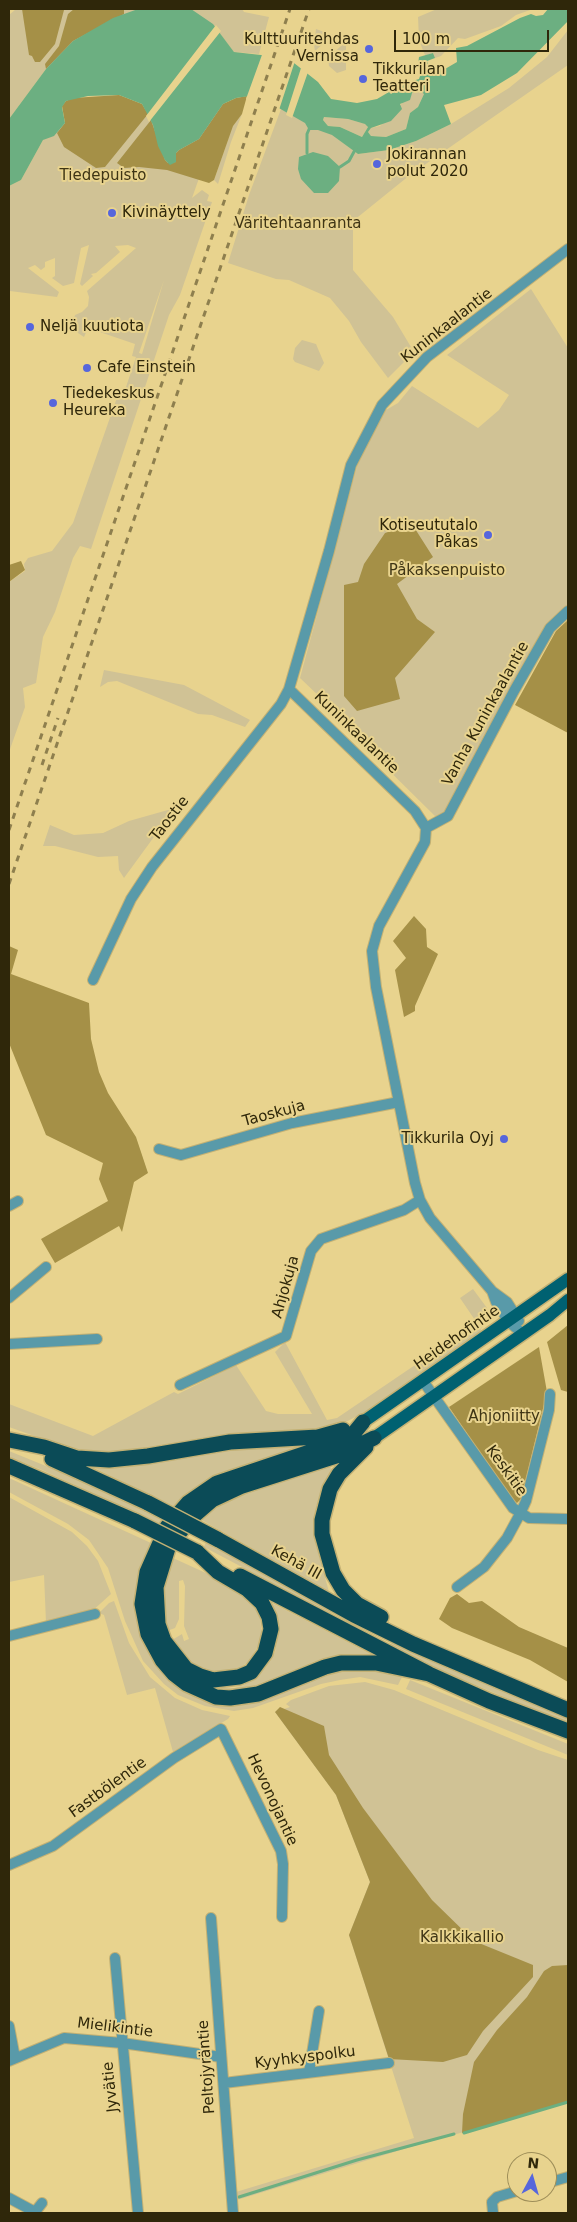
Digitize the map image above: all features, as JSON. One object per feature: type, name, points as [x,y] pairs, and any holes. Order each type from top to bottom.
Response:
[{"type":"highway","points":[[9,1441],[44,1447],[77,1458],[109,1460],[148,1456],[230,1442],[318,1437],[335,1434],[363,1422]]},
{"type":"highway","points":[[363,1422],[354,1433],[336,1443],[217,1483],[188,1503],[167,1527],[147,1572],[142,1604],[148,1634],[162,1660],[174,1674],[187,1684],[216,1697],[230,1698],[258,1694],[325,1667],[341,1663],[376,1663],[429,1674]]},
{"type":"highway","points":[[197,1552],[218,1572],[247,1589],[262,1603],[269,1617],[271,1629],[265,1653],[251,1672],[239,1677],[213,1680],[200,1676],[186,1669],[164,1642],[158,1624],[156,1587],[168,1548],[190,1519],[212,1500],[242,1486],[339,1455],[374,1438]]},
{"type":"highway","points":[[374,1438],[339,1474],[330,1489],[322,1520],[322,1534],[333,1573],[343,1590],[357,1604],[388,1621],[413,1644]]},
{"type":"highway","name":"Kehä III","points":[[9,1441],[148,1503],[354,1615],[413,1644],[568,1710]]},
{"type":"highway","points":[[9,1466],[135,1521],[429,1674],[489,1701],[568,1731]]},
{"type":"main road","name":"Heidehofintie","points":[[363,1422],[568,1279]]},
{"type":"main road","points":[[374,1438],[524,1334],[568,1300]]},
{"type":"street","name":"Kuninkaalantie","points":[[426,828],[414,811],[289,689],[329,551],[351,465],[382,405],[427,357],[568,249]]},
{"type":"street","name":"Vanha Kuninkaalantie","points":[[426,828],[448,816],[514,691],[550,628],[568,610]]},
{"type":"street","name":"Taostie","points":[[93,980],[131,899],[152,867],[281,704],[289,689]]},
{"type":"street","points":[[426,828],[425,842],[379,926],[372,952],[376,987],[420,1200],[436,1226],[492,1291],[502,1296],[513,1319],[524,1334]]},
{"type":"street","name":"Taoskuja","points":[[159,1149],[181,1155],[292,1123],[399,1102]]},
{"type":"street","name":"Ahjokuja","points":[[180,1386],[286,1336],[311,1251],[321,1239],[404,1210],[420,1200]]},
{"type":"street","points":[[9,1298],[46,1267]]},
{"type":"street","points":[[9,1344],[97,1339]]},
{"type":"street","name":"Keskitie","points":[[423,1381],[504,1498],[520,1514],[530,1518],[568,1519]]},
{"type":"street","points":[[457,1587],[484,1566],[507,1538],[526,1502],[549,1410],[550,1394]]},
{"type":"street","points":[[9,1636],[95,1614]]},
{"type":"street","name":"Fastbölentie","points":[[9,1865],[53,1846],[174,1758],[221,1729]]},
{"type":"street","name":"Hevonojantie","points":[[221,1729],[280,1851],[283,1864],[282,1917]]},
{"type":"street","name":"Peltojyräntie","points":[[211,1918],[233,2213]]},
{"type":"street","name":"Jyvätie","points":[[115,1958],[138,2213]]},
{"type":"street","points":[[310,2072],[319,2011]]},
{"type":"street","points":[[9,2026],[12,2059]]},
{"type":"street","name":"Mielikintie","points":[[12,2059],[64,2038],[122,2043],[221,2056]]},
{"type":"street","name":"Kyyhkyspolku","points":[[224,2083],[389,2063]]},
{"type":"street","points":[[493,2213],[492,2202],[497,2197],[507,2194]]},
{"type":"street","points":[[9,2198],[38,2210]]},
{"type":"green space","points":[[16,9],[242,9],[244,12],[269,17],[259,54],[234,52],[214,26],[46,69],[9,119],[9,15]]},
{"type":"green space","points":[[22,9],[64,10],[55,44],[40,62],[35,62],[32,56],[29,55]]},
{"type":"green space","points":[[74,9],[124,9],[124,14],[73,41],[46,69],[45,64],[59,46],[68,14]]},
{"type":"green space","points":[[437,9],[533,9],[516,15],[501,26],[465,39],[458,38],[441,56],[435,58],[433,53],[426,56],[424,53],[419,40],[418,17]]},
{"type":"green space","points":[[316,29],[333,35],[315,51],[314,45]]},
{"type":"green space","name":"Väritehtaanranta","points":[[568,30],[568,65],[410,175],[353,221],[353,270],[393,317],[414,352],[388,378],[361,342],[349,321],[330,298],[289,280],[276,279],[228,263],[249,195],[281,109],[333,135],[358,154],[389,150],[416,141],[451,124],[509,88],[547,57]]},
{"type":"green space","points":[[342,45],[346,46],[346,70],[337,73],[329,66],[328,58]]},
{"type":"green space","points":[[420,91],[424,94],[418,107],[410,113],[406,129],[386,137],[371,136],[368,132],[371,128],[380,126],[412,93]]},
{"type":"green space","points":[[119,95],[142,104],[148,114],[105,167],[96,168],[64,147],[57,133],[65,123],[62,106],[66,101],[73,98]]},
{"type":"green space","points":[[247,96],[242,114],[233,126],[214,180],[209,183],[167,170],[139,167],[124,168],[117,163],[151,120],[165,160],[168,163],[176,162],[176,153],[199,139],[223,104],[236,98]]},
{"type":"green space","name":"Tiedepuisto","points":[[226,102],[192,198],[202,190],[209,195],[207,201],[212,202],[180,295],[169,315],[91,549],[80,546],[73,558],[55,612],[43,637],[36,683],[23,688],[25,707],[9,752],[9,582],[25,571],[24,564],[28,558],[52,551],[73,523],[119,392],[124,393],[136,357],[132,356],[135,344],[88,328],[84,337],[75,331],[73,323],[75,315],[82,312],[88,306],[89,297],[87,291],[136,248],[128,245],[115,246],[120,252],[96,273],[91,274],[93,276],[82,286],[80,284],[89,245],[81,248],[74,283],[63,286],[52,278],[55,276],[55,258],[45,262],[45,267],[41,270],[35,265],[28,268],[59,292],[57,297],[10,291],[9,293],[9,186],[21,180],[43,140],[65,123],[142,104],[153,124]],"holes":[[[164,280],[142,354],[139,353]]]},
{"type":"green space","points":[[242,114],[218,184],[214,180],[233,125]]},
{"type":"green space","points":[[324,117],[348,119],[366,124],[368,127],[362,137],[340,127],[328,126],[323,120]]},
{"type":"green space","name":"Påkaksenpuisto","points":[[531,289],[568,348],[568,607],[446,814],[437,818],[355,737],[343,719],[300,678],[357,466],[386,410],[398,403],[412,386],[478,428],[499,410],[509,395],[447,355]]},
{"type":"green space","points":[[302,340],[316,344],[324,363],[319,371],[295,362],[293,359],[295,348]]},
{"type":"green space","points":[[412,524],[433,557],[397,584],[417,619],[435,632],[395,678],[400,699],[357,711],[344,696],[344,585],[358,582],[364,564],[385,533]]},
{"type":"green space","points":[[21,561],[25,570],[9,582],[9,565]]},
{"type":"green space","points":[[568,620],[568,733],[515,705],[556,631]]},
{"type":"green space","points":[[104,670],[184,685],[250,720],[245,727],[212,715],[198,714],[117,681],[108,682],[100,687]]},
{"type":"green space","points":[[175,808],[124,878],[119,870],[118,856],[98,857],[55,846],[43,846],[50,825],[74,835],[103,833],[129,821]]},
{"type":"green space","points":[[414,916],[426,929],[427,947],[438,954],[415,1006],[415,1011],[404,1017],[395,970],[406,958],[393,941]]},
{"type":"green space","points":[[9,946],[18,950],[11,974],[89,1003],[91,1039],[99,1072],[108,1093],[136,1137],[148,1173],[134,1182],[122,1232],[119,1226],[55,1263],[41,1239],[108,1201],[99,1179],[103,1163],[46,1135],[9,1043]]},
{"type":"green space","points":[[473,1289],[487,1308],[480,1333],[365,1412],[336,1427],[123,1454],[79,1452],[9,1427],[9,1404],[93,1436],[174,1392],[178,1394],[236,1365],[266,1411],[278,1414],[312,1414],[275,1352],[285,1342],[327,1420],[337,1418],[477,1323],[460,1298]]},
{"type":"green space","points":[[568,1325],[568,1392],[561,1390],[547,1342]]},
{"type":"green space","name":"Ahjoniitty","points":[[539,1347],[547,1392],[521,1499],[517,1503],[513,1501],[449,1407]]},
{"type":"green space","points":[[305,1445],[221,1473],[188,1494],[175,1507],[90,1466],[220,1449]]},
{"type":"green space","points":[[9,1451],[73,1477],[164,1520],[161,1525],[42,1470],[9,1457]]},
{"type":"green space","points":[[330,1466],[332,1470],[321,1491],[316,1508],[314,1537],[329,1592],[198,1518],[248,1491]]},
{"type":"green space","points":[[9,1478],[151,1543],[141,1572],[136,1605],[141,1635],[157,1664],[183,1689],[198,1698],[215,1703],[247,1703],[325,1674],[349,1670],[383,1671],[402,1677],[398,1685],[360,1677],[340,1680],[321,1684],[253,1708],[234,1711],[205,1706],[178,1695],[164,1684],[143,1661],[125,1621],[108,1568],[89,1540],[68,1524],[9,1492]]},
{"type":"green space","points":[[9,1497],[72,1532],[87,1546],[98,1561],[111,1594],[91,1612],[46,1622],[44,1575],[9,1582]]},
{"type":"green space","points":[[206,1542],[330,1609],[331,1614],[204,1547]]},
{"type":"green space","points":[[173,1558],[208,1574],[233,1591],[236,1589],[254,1605],[260,1617],[262,1638],[250,1661],[235,1671],[210,1673],[188,1660],[172,1640],[182,1634],[184,1641],[189,1639],[184,1626],[185,1586],[183,1580],[179,1581],[179,1619],[175,1628],[167,1631],[162,1603],[164,1587]]},
{"type":"green space","points":[[457,1594],[469,1603],[482,1601],[519,1627],[568,1648],[568,1682],[530,1660],[452,1628],[439,1619],[450,1598]]},
{"type":"green space","points":[[114,1601],[129,1643],[150,1677],[175,1698],[202,1710],[230,1716],[228,1719],[173,1752],[155,1688],[127,1695],[104,1615],[99,1613],[109,1603]]},
{"type":"green space","points":[[268,1601],[373,1655],[372,1657],[343,1657],[261,1688],[220,1693],[221,1687],[234,1688],[244,1685],[266,1667],[275,1652],[279,1627]]},
{"type":"green space","points":[[393,1641],[437,1663],[568,1718],[568,1724],[435,1668],[389,1646]]},
{"type":"green space","points":[[410,1680],[568,1744],[568,1755],[406,1689]]},
{"type":"green space","name":"Kalkkikallio","points":[[365,1682],[394,1690],[538,1750],[568,1760],[568,2103],[417,2145],[237,2200],[236,2192],[414,2138],[349,1935],[370,1882],[336,1795],[275,1712],[290,1707],[286,1704],[291,1700],[329,1686]]},
{"type":"green space","points":[[280,1707],[324,1726],[329,1755],[363,1808],[432,1900],[474,1941],[533,1965],[533,1977],[483,2031],[467,2055],[443,2062],[389,2059],[349,1935],[370,1882],[336,1795],[275,1712]]},
{"type":"green space","points":[[568,1965],[568,2103],[462,2133],[463,2114],[474,2062],[497,2030],[527,1997],[544,1971],[552,1966]]},
{"type":"shaded area","points":[[138,9],[191,9],[213,24],[234,52],[270,56],[294,63],[318,82],[331,99],[357,103],[377,99],[389,92],[391,94],[406,83],[419,79],[421,73],[418,65],[419,57],[433,53],[435,58],[427,61],[431,74],[440,65],[445,69],[457,62],[456,48],[467,46],[531,14],[536,16],[543,15],[548,9],[568,9],[568,21],[517,73],[481,95],[444,105],[451,124],[416,141],[389,150],[358,154],[332,135],[318,130],[309,130],[305,123],[256,95],[236,98],[223,104],[199,139],[179,150],[176,153],[176,162],[170,165],[165,160],[158,146],[153,125],[142,104],[119,95],[88,96],[66,101],[62,107],[65,123],[54,136],[43,140],[21,180],[9,186],[9,119],[46,69],[73,41],[113,18]],"holes":[[[420,91],[424,94],[418,107],[410,113],[406,129],[386,137],[371,136],[368,132],[371,128],[391,121],[402,109],[400,104],[410,100],[412,93]],[[324,117],[348,119],[365,124],[368,127],[362,137],[340,127],[328,126],[323,120]]]},
{"type":"shaded area","points":[[313,152],[328,156],[340,167],[339,181],[328,193],[314,193],[301,179],[298,169],[299,157]]},
{"type":"pier","points":[[216,25],[221,31],[149,122],[146,116]]},
{"type":"pier","points":[[263,52],[295,61],[279,110],[256,98],[246,99]]},
{"type":"pier","points":[[301,68],[308,72],[292,118],[286,115]]},
{"type":"waterway","points":[[307,153],[307,134],[310,127]]},
{"type":"waterway","points":[[340,167],[349,161],[356,148]]},
{"type":"waterway","points":[[464,2133],[568,2102]]},
{"type":"waterway","points":[[239,2197],[357,2160],[454,2134]]},
{"type":"railway","points":[[9,830],[290,9]]},
{"type":"railway","points":[[9,884],[309,9]]},
{"type":"railway","points":[[42,765],[58,718]]},
{"type":"place","name":"Kulttuuritehdas Vernissa","points":[[369,49]]},
{"type":"place","name":"Tikkurilan Teatteri","points":[[363,79]]},
{"type":"place","name":"Jokirannan polut 2020","points":[[377,164]]},
{"type":"place","name":"Kivinäyttely","points":[[112,213]]},
{"type":"place","name":"Neljä kuutiota","points":[[30,327]]},
{"type":"place","name":"Cafe Einstein","points":[[87,368]]},
{"type":"place","name":"Tiedekeskus Heureka","points":[[53,403]]},
{"type":"place","name":"Kotiseututalo Påkas","points":[[488,535]]},
{"type":"place","name":"Tikkurila Oyj","points":[[504,1139]]}]
